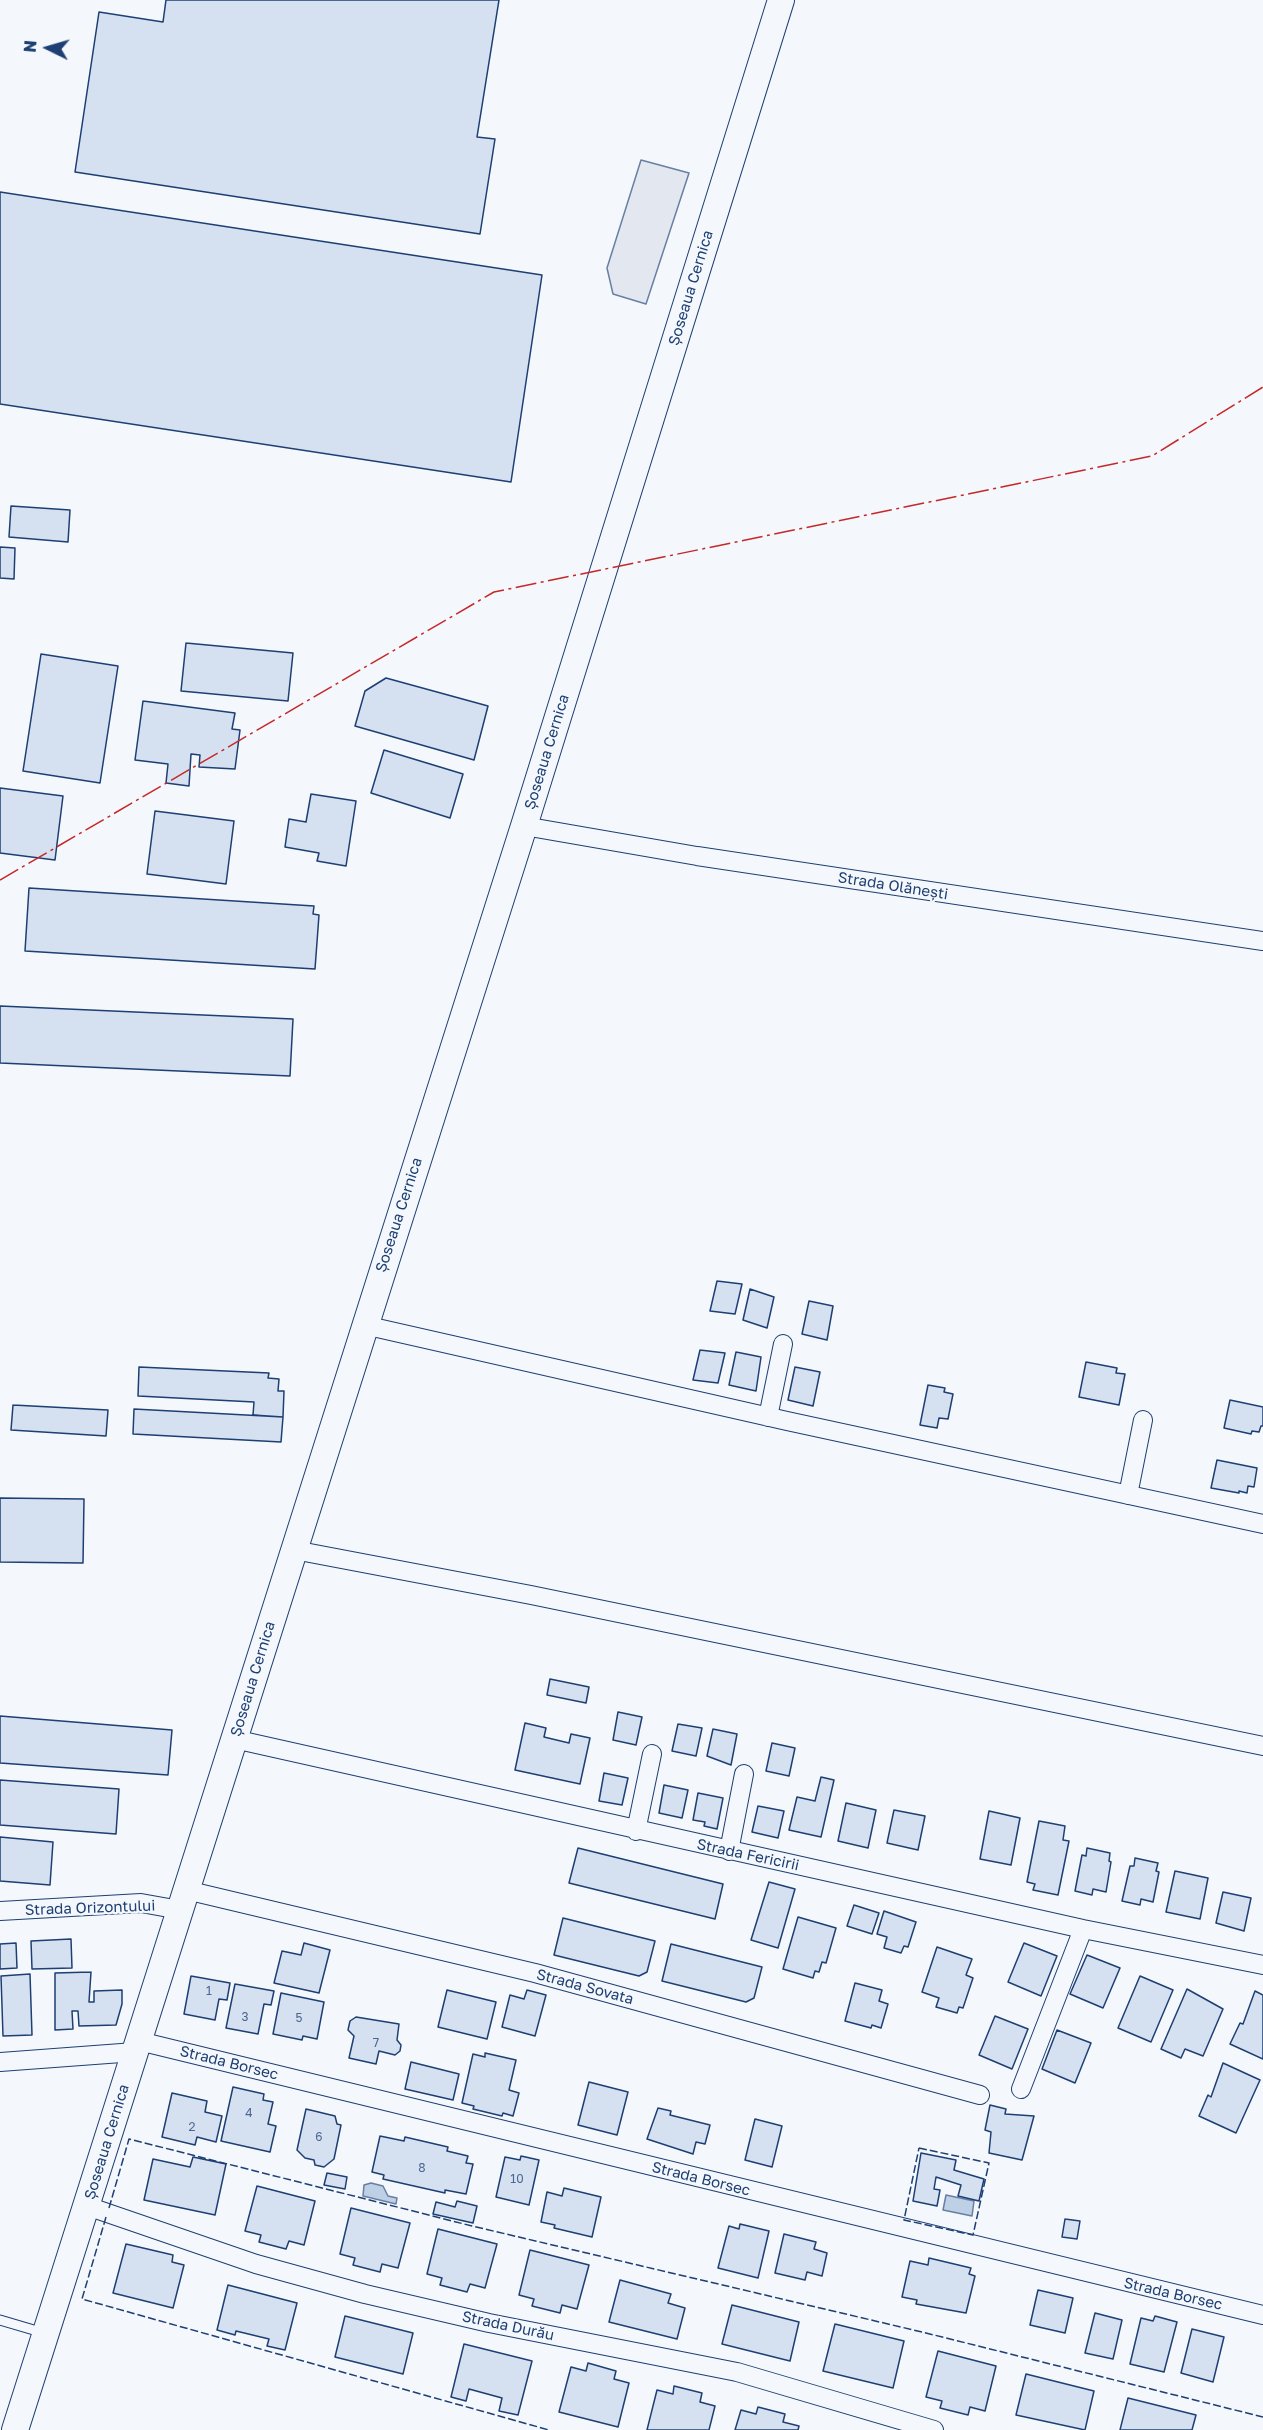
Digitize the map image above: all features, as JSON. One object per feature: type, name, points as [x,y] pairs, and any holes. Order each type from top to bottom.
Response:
[{"type":"street","name":"Șoseaua Cernica","points":[[15,2430],[524,826],[781,0]]},
{"type":"street","name":"Strada Olănești","points":[[524,826],[697,856],[1263,941]]},
{"type":"street","points":[[364,1325],[768,1417],[1263,1524]]},
{"type":"street","points":[[768,1417],[783,1344]]},
{"type":"street","points":[[1128,1495],[1143,1420]]},
{"type":"street","points":[[294,1550],[531,1595],[1263,1746]]},
{"type":"street","name":"Strada Fericirii","points":[[234,1739],[636,1831],[1083,1929],[1263,1965]]},
{"type":"street","points":[[636,1831],[652,1754]]},
{"type":"street","points":[[729,1851],[744,1774]]},
{"type":"street","name":"Strada Orizontului","points":[[0,1911],[183,1900]]},
{"type":"street","name":"Strada Sovata","points":[[183,1900],[535,1973],[980,2095]]},
{"type":"street","points":[[1021,2089],[1083,1929]]},
{"type":"street","name":"Strada Borsec","points":[[0,2062],[137,2047],[1263,2315]]},
{"type":"street","name":"Strada Durău","points":[[87,2206],[256,2264],[365,2294],[489,2323],[737,2372],[934,2430]]},
{"type":"lane","points":[[0,2320],[46,2334]]},
{"type":"shaded area","points":[[641,160],[689,173],[646,304],[613,294],[607,268]]},
{"type":"water","points":[[371,2183],[383,2186],[388,2196],[397,2198],[396,2204],[363,2196],[364,2185]]},
{"type":"water","points":[[946,2195],[974,2201],[972,2216],[943,2210]]},
{"type":"building","points":[[166,0],[499,0],[477,137],[495,139],[480,234],[75,172],[99,12],[163,22]]},
{"type":"building","points":[[0,192],[542,275],[511,482],[0,404]]},
{"type":"building","points":[[11,506],[70,510],[68,542],[9,537]]},
{"type":"building","points":[[0,547],[15,548],[14,579],[0,578]]},
{"type":"building","points":[[186,643],[293,653],[288,701],[181,691]]},
{"type":"building","points":[[41,654],[118,666],[100,783],[23,771]]},
{"type":"building","points":[[386,678],[488,706],[474,760],[355,726],[365,691]]},
{"type":"building","points":[[143,701],[235,713],[232,729],[240,730],[235,769],[199,767],[200,755],[191,754],[189,786],[166,783],[168,764],[135,760]]},
{"type":"building","points":[[384,750],[463,774],[450,818],[371,793]]},
{"type":"building","points":[[0,788],[63,796],[55,860],[0,853]]},
{"type":"building","points":[[311,794],[356,801],[346,866],[317,861],[319,853],[285,847],[289,819],[306,822]]},
{"type":"building","points":[[155,811],[234,821],[226,884],[147,874]]},
{"type":"building","points":[[29,888],[314,906],[313,914],[319,915],[315,969],[25,951]]},
{"type":"building","points":[[0,1006],[293,1019],[290,1076],[0,1063]]},
{"type":"building","points":[[717,1281],[742,1284],[735,1314],[710,1311]]},
{"type":"building","points":[[750,1289],[774,1297],[767,1328],[743,1320]]},
{"type":"building","points":[[809,1301],[833,1306],[827,1340],[802,1334]]},
{"type":"building","points":[[700,1350],[725,1353],[718,1383],[693,1380]]},
{"type":"building","points":[[736,1352],[761,1357],[756,1391],[729,1385]]},
{"type":"building","points":[[1086,1362],[1117,1368],[1116,1373],[1125,1374],[1119,1405],[1079,1397]]},
{"type":"building","points":[[139,1367],[269,1373],[268,1378],[279,1379],[278,1391],[284,1391],[283,1417],[253,1415],[254,1402],[138,1396]]},
{"type":"building","points":[[795,1367],[820,1372],[813,1406],[788,1400]]},
{"type":"building","points":[[928,1385],[945,1388],[944,1392],[953,1394],[948,1419],[939,1418],[937,1428],[920,1425]]},
{"type":"building","points":[[1230,1400],[1263,1407],[1263,1426],[1259,1432],[1252,1431],[1251,1434],[1224,1428]]},
{"type":"building","points":[[13,1405],[108,1410],[106,1436],[11,1430]]},
{"type":"building","points":[[134,1409],[283,1417],[281,1442],[133,1434]]},
{"type":"building","points":[[1217,1460],[1257,1468],[1254,1487],[1248,1486],[1247,1493],[1211,1488]]},
{"type":"building","points":[[0,1498],[84,1499],[83,1563],[0,1562]]},
{"type":"building","points":[[550,1679],[589,1687],[586,1703],[547,1695]]},
{"type":"building","points":[[618,1712],[642,1717],[636,1745],[613,1740]]},
{"type":"building","points":[[0,1716],[172,1730],[168,1775],[0,1763]]},
{"type":"building","points":[[525,1723],[546,1728],[544,1737],[569,1743],[571,1734],[590,1738],[580,1784],[515,1770]]},
{"type":"building","points":[[678,1724],[702,1728],[696,1756],[672,1751]]},
{"type":"building","points":[[713,1729],[737,1734],[731,1765],[707,1756]]},
{"type":"building","points":[[772,1743],[795,1748],[789,1776],[766,1771]]},
{"type":"building","points":[[604,1773],[628,1778],[622,1805],[599,1801]]},
{"type":"building","points":[[821,1777],[834,1780],[821,1837],[789,1830],[797,1797],[815,1801]]},
{"type":"building","points":[[0,1780],[119,1789],[116,1834],[0,1825]]},
{"type":"building","points":[[664,1785],[688,1790],[682,1818],[659,1813]]},
{"type":"building","points":[[698,1793],[723,1798],[717,1829],[704,1826],[705,1822],[693,1820]]},
{"type":"building","points":[[846,1803],[876,1810],[868,1848],[838,1841]]},
{"type":"building","points":[[758,1806],[784,1811],[778,1838],[752,1832]]},
{"type":"building","points":[[894,1810],[925,1816],[918,1850],[887,1843]]},
{"type":"building","points":[[989,1811],[1020,1818],[1011,1865],[980,1859]]},
{"type":"building","points":[[1039,1821],[1065,1826],[1063,1840],[1069,1841],[1058,1895],[1033,1890],[1035,1884],[1027,1882]]},
{"type":"building","points":[[0,1837],[53,1842],[50,1885],[0,1881]]},
{"type":"building","points":[[578,1848],[723,1884],[715,1919],[569,1883]]},
{"type":"building","points":[[1087,1848],[1110,1853],[1109,1861],[1111,1862],[1106,1892],[1093,1889],[1092,1895],[1075,1891],[1082,1855],[1086,1856]]},
{"type":"building","points":[[1135,1858],[1158,1863],[1156,1871],[1159,1872],[1153,1902],[1141,1899],[1140,1905],[1122,1901],[1130,1866],[1134,1866]]},
{"type":"building","points":[[1175,1871],[1208,1878],[1200,1919],[1166,1912]]},
{"type":"building","points":[[769,1882],[795,1889],[778,1948],[751,1940]]},
{"type":"building","points":[[1223,1892],[1251,1898],[1244,1931],[1216,1923]]},
{"type":"building","points":[[854,1905],[879,1913],[872,1934],[847,1926]]},
{"type":"building","points":[[884,1911],[916,1922],[908,1947],[904,1946],[901,1953],[884,1948],[887,1937],[877,1934]]},
{"type":"building","points":[[798,1917],[836,1928],[826,1963],[822,1962],[819,1972],[815,1971],[813,1978],[783,1969]]},
{"type":"building","points":[[563,1918],[655,1941],[647,1972],[639,1976],[554,1955]]},
{"type":"building","points":[[71,1939],[72,1968],[32,1969],[31,1941]]},
{"type":"building","points":[[16,1943],[17,1968],[0,1969],[0,1944]]},
{"type":"building","points":[[304,1943],[330,1950],[319,1993],[274,1983],[282,1951],[301,1955]]},
{"type":"building","points":[[1024,1943],[1057,1956],[1041,1996],[1008,1982]]},
{"type":"building","points":[[671,1944],[762,1967],[754,1998],[746,2002],[662,1981]]},
{"type":"building","points":[[937,1947],[972,1959],[966,1975],[973,1978],[963,2008],[959,2007],[957,2013],[936,2007],[939,1998],[922,1992]]},
{"type":"building","points":[[1087,1955],[1120,1968],[1103,2008],[1070,1994]]},
{"type":"building","points":[[91,1972],[89,2002],[94,2002],[94,1991],[122,1990],[122,2004],[116,2025],[79,2026],[78,2011],[72,2011],[73,2029],[55,2030],[55,1973]]},
{"type":"building","points":[[30,1974],[32,2035],[3,2036],[1,1976]]},
{"type":"building","points":[[191,1976],[230,1983],[227,2000],[219,1999],[215,2020],[184,2014]]},
{"type":"building","points":[[1140,1976],[1173,1990],[1151,2042],[1118,2028]]},
{"type":"building","points":[[855,1983],[882,1990],[879,2001],[888,2004],[881,2028],[872,2025],[871,2028],[845,2021]]},
{"type":"building","points":[[235,1984],[274,1991],[271,2005],[264,2004],[258,2034],[226,2028]]},
{"type":"building","points":[[1187,1989],[1223,2009],[1203,2056],[1185,2049],[1181,2058],[1161,2049]]},
{"type":"building","points":[[447,1990],[496,2002],[487,2039],[438,2027]]},
{"type":"building","points":[[527,1990],[546,1995],[535,2036],[502,2027],[510,1995],[524,1999]]},
{"type":"building","points":[[1255,1991],[1263,1995],[1263,2059],[1230,2044],[1240,2023],[1243,2024]]},
{"type":"building","points":[[281,1993],[324,2002],[317,2039],[303,2036],[302,2040],[273,2034]]},
{"type":"building","points":[[995,2016],[1028,2029],[1012,2069],[979,2055]]},
{"type":"building","points":[[356,2017],[399,2024],[397,2040],[401,2045],[400,2051],[395,2055],[379,2051],[376,2064],[349,2058],[354,2036],[348,2030],[350,2021]]},
{"type":"building","points":[[1057,2030],[1091,2043],[1075,2083],[1042,2069]]},
{"type":"building","points":[[485,2053],[516,2060],[509,2090],[519,2093],[513,2116],[503,2113],[502,2116],[473,2109],[474,2106],[462,2103],[473,2054],[485,2057]]},
{"type":"building","points":[[411,2062],[459,2074],[453,2100],[405,2089]]},
{"type":"building","points":[[1223,2063],[1260,2080],[1236,2133],[1199,2116],[1208,2095],[1211,2097]]},
{"type":"building","points":[[589,2082],[628,2092],[617,2135],[578,2125]]},
{"type":"building","points":[[233,2087],[264,2094],[263,2100],[273,2102],[268,2124],[276,2126],[270,2152],[221,2141]]},
{"type":"building","points":[[172,2093],[207,2101],[205,2112],[222,2116],[216,2142],[197,2137],[195,2145],[162,2137]]},
{"type":"building","points":[[990,2105],[1006,2109],[1005,2114],[1034,2116],[1022,2160],[989,2153],[991,2132],[985,2130]]},
{"type":"building","points":[[658,2108],[671,2111],[670,2115],[710,2125],[705,2144],[696,2142],[693,2154],[647,2139]]},
{"type":"building","points":[[306,2109],[335,2116],[337,2124],[341,2125],[334,2159],[324,2167],[315,2165],[314,2160],[305,2158],[297,2150]]},
{"type":"building","points":[[755,2119],[782,2126],[772,2167],[745,2160]]},
{"type":"building","points":[[380,2136],[404,2141],[405,2137],[448,2147],[447,2151],[468,2156],[466,2163],[473,2164],[466,2194],[445,2190],[445,2193],[383,2179],[384,2175],[372,2172]]},
{"type":"building","points":[[921,2153],[956,2160],[954,2170],[984,2179],[979,2201],[958,2196],[961,2185],[936,2177],[934,2189],[940,2190],[937,2206],[913,2201]]},
{"type":"building","points":[[521,2156],[539,2160],[529,2205],[496,2197],[505,2157],[520,2160]]},
{"type":"building","points":[[193,2157],[226,2164],[215,2215],[144,2200],[153,2159],[190,2167]]},
{"type":"building","points":[[327,2173],[347,2177],[345,2189],[324,2185]]},
{"type":"building","points":[[257,2186],[315,2201],[304,2245],[289,2241],[286,2249],[259,2242],[261,2235],[245,2231]]},
{"type":"building","points":[[564,2188],[601,2197],[592,2237],[554,2228],[555,2225],[541,2222],[547,2192],[562,2196]]},
{"type":"building","points":[[457,2201],[477,2206],[473,2223],[433,2214],[436,2202],[455,2207]]},
{"type":"building","points":[[351,2208],[410,2223],[398,2268],[382,2264],[380,2272],[353,2265],[355,2258],[340,2254]]},
{"type":"building","points":[[1065,2219],[1080,2221],[1077,2239],[1062,2237]]},
{"type":"building","points":[[740,2224],[769,2231],[758,2278],[718,2268],[729,2226],[739,2229]]},
{"type":"building","points":[[438,2229],[497,2244],[485,2288],[470,2284],[467,2292],[440,2285],[442,2278],[427,2274]]},
{"type":"building","points":[[784,2234],[816,2242],[814,2249],[827,2253],[822,2276],[807,2272],[805,2280],[775,2273]]},
{"type":"building","points":[[126,2244],[173,2255],[172,2262],[184,2265],[173,2308],[113,2293]]},
{"type":"building","points":[[530,2250],[589,2265],[577,2309],[562,2305],[560,2313],[532,2306],[534,2299],[519,2295]]},
{"type":"building","points":[[929,2258],[971,2268],[969,2274],[975,2276],[966,2313],[916,2304],[917,2300],[902,2297],[910,2261],[928,2265]]},
{"type":"building","points":[[620,2280],[671,2294],[668,2303],[685,2308],[677,2339],[609,2322]]},
{"type":"building","points":[[228,2285],[297,2303],[285,2350],[267,2346],[269,2339],[236,2331],[235,2335],[217,2330]]},
{"type":"building","points":[[1038,2290],[1073,2298],[1065,2333],[1030,2325]]},
{"type":"building","points":[[732,2305],[799,2322],[790,2361],[722,2344]]},
{"type":"building","points":[[1095,2313],[1122,2320],[1113,2359],[1085,2353]]},
{"type":"building","points":[[345,2316],[413,2333],[403,2374],[335,2357]]},
{"type":"building","points":[[1155,2316],[1177,2322],[1164,2372],[1130,2364],[1141,2318],[1153,2321]]},
{"type":"building","points":[[835,2324],[904,2341],[893,2388],[823,2371]]},
{"type":"building","points":[[1192,2329],[1224,2337],[1213,2382],[1181,2373]]},
{"type":"building","points":[[464,2344],[532,2361],[518,2415],[499,2411],[502,2398],[469,2389],[466,2401],[451,2397]]},
{"type":"building","points":[[938,2351],[996,2366],[985,2411],[970,2407],[968,2415],[940,2408],[942,2401],[926,2397]]},
{"type":"building","points":[[588,2363],[616,2371],[614,2379],[629,2383],[618,2427],[559,2412],[571,2367],[586,2371]]},
{"type":"building","points":[[1026,2374],[1094,2391],[1085,2430],[1016,2415]]},
{"type":"building","points":[[674,2386],[702,2393],[700,2402],[715,2406],[709,2430],[647,2430],[657,2390],[673,2394]]},
{"type":"building","points":[[1128,2398],[1196,2415],[1192,2430],[1120,2430]]},
{"type":"building","points":[[758,2407],[785,2414],[783,2422],[799,2426],[798,2430],[735,2430],[741,2410],[756,2414]]},
{"type":"fence","points":[[109,2208],[129,2139],[472,2226],[922,2332],[1263,2417]]},
{"type":"fence","points":[[919,2148],[989,2163],[973,2235],[904,2220],[919,2148]]},
{"type":"fence","points":[[106,2217],[82,2299],[549,2430]]},
{"type":"power","points":[[0,880],[494,592],[1152,456],[1263,387]]}]
